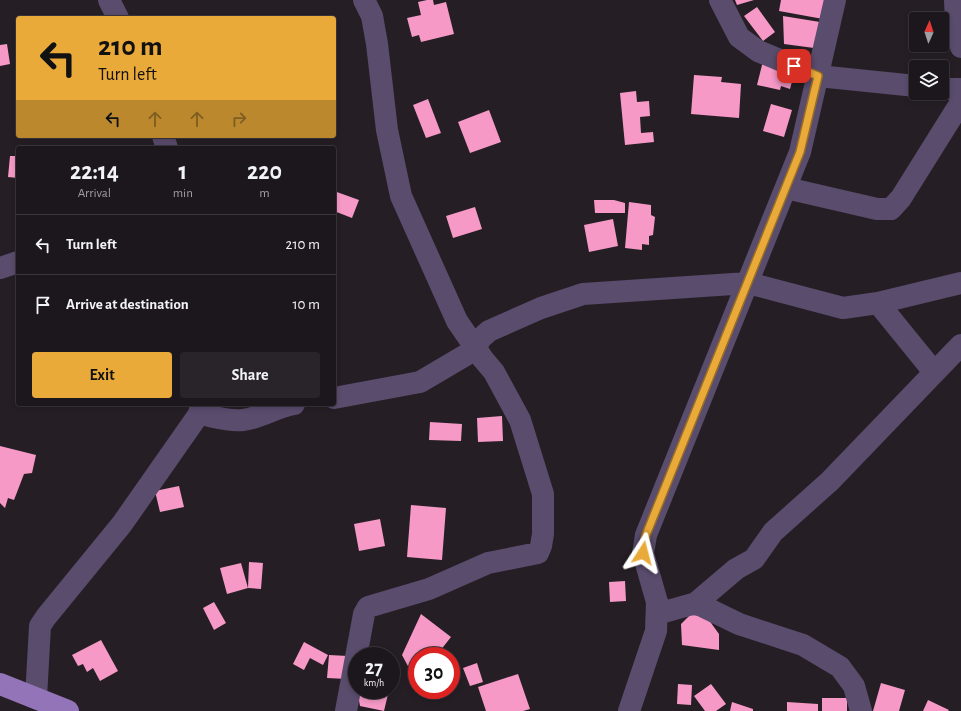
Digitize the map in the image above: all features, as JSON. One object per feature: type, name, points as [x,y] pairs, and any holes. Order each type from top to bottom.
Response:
[{"type":"main road","points":[[0,684],[68,711]]},
{"type":"street","points":[[109,0],[117,16]]},
{"type":"street","points":[[346,711],[364,614],[368,607],[429,589],[488,563],[530,556],[538,553],[541,546],[544,510],[543,494],[520,420],[494,372],[457,321],[401,196],[387,130],[377,44],[372,16],[364,0]]},
{"type":"street","points":[[720,0],[739,37],[758,51],[818,76],[909,85]]},
{"type":"street","points":[[629,711],[656,631],[657,602],[643,553],[646,535],[800,152],[835,0]]},
{"type":"street","points":[[955,0],[956,24],[961,47]]},
{"type":"street","points":[[949,88],[961,89]]},
{"type":"street","points":[[786,188],[877,209],[892,209],[902,198],[961,102]]},
{"type":"street","points":[[0,268],[16,263]]},
{"type":"street","points":[[336,398],[420,382],[476,349],[480,339],[489,331],[541,308],[583,294],[748,283],[843,308],[878,303],[961,283]]},
{"type":"street","points":[[878,303],[934,372]]},
{"type":"street","points":[[656,614],[696,604],[736,569],[754,560],[773,532],[830,480],[961,345]]},
{"type":"street","points":[[36,698],[40,626],[122,524],[200,409],[242,420],[262,415],[283,406]]},
{"type":"street","points":[[696,604],[739,624],[803,645],[840,667],[854,686],[861,711]]},
{"type":"building","points":[[433,0],[434,5],[446,2],[454,34],[421,42],[419,35],[412,37],[407,18],[421,15],[418,2]]},
{"type":"building","points":[[735,0],[754,0],[737,5]]},
{"type":"building","points":[[781,0],[827,0],[823,19],[779,11]]},
{"type":"building","points":[[757,7],[775,32],[763,41],[744,16]]},
{"type":"building","points":[[783,16],[820,22],[814,48],[784,44]]},
{"type":"building","points":[[7,44],[10,64],[0,66],[0,45]]},
{"type":"building","points":[[763,61],[794,74],[790,89],[781,86],[780,90],[757,85]]},
{"type":"building","points":[[694,75],[722,77],[721,82],[741,84],[739,118],[691,114]]},
{"type":"building","points":[[636,91],[637,102],[649,101],[650,116],[640,117],[641,133],[653,132],[654,142],[625,145],[620,93]]},
{"type":"building","points":[[428,99],[441,133],[426,138],[413,105]]},
{"type":"building","points":[[771,104],[792,110],[784,137],[763,131]]},
{"type":"building","points":[[489,110],[501,142],[470,153],[458,122]]},
{"type":"building","points":[[10,156],[16,156],[16,178],[8,177]]},
{"type":"building","points":[[336,192],[359,200],[352,218],[336,212]]},
{"type":"building","points":[[594,200],[614,200],[625,203],[625,213],[595,213]]},
{"type":"building","points":[[629,202],[651,205],[651,215],[655,217],[653,235],[649,236],[649,245],[642,244],[642,250],[625,248]]},
{"type":"building","points":[[475,207],[482,229],[453,238],[446,216]]},
{"type":"building","points":[[613,219],[618,246],[589,252],[584,225]]},
{"type":"building","points":[[502,416],[503,441],[478,442],[477,418]]},
{"type":"building","points":[[430,422],[462,424],[461,441],[429,440]]},
{"type":"building","points":[[0,446],[36,455],[32,473],[24,474],[14,500],[8,498],[5,508],[0,503]]},
{"type":"building","points":[[179,486],[184,507],[160,512],[155,491]]},
{"type":"building","points":[[411,505],[446,508],[442,560],[407,557]]},
{"type":"building","points":[[380,519],[385,546],[359,551],[354,524]]},
{"type":"building","points":[[249,562],[263,563],[261,589],[248,588]]},
{"type":"building","points":[[241,563],[248,588],[227,594],[220,568]]},
{"type":"building","points":[[625,581],[626,601],[610,602],[609,582]]},
{"type":"building","points":[[214,602],[226,623],[214,630],[203,608]]},
{"type":"building","points":[[421,614],[451,637],[443,647],[408,647],[408,666],[402,655]]},
{"type":"building","points":[[690,615],[706,616],[719,634],[719,650],[682,645],[681,624]]},
{"type":"building","points":[[101,640],[118,671],[100,681],[93,668],[87,672],[83,664],[78,666],[72,655]]},
{"type":"building","points":[[304,642],[328,655],[323,665],[310,658],[304,670],[293,664]]},
{"type":"building","points":[[329,655],[348,656],[347,679],[327,678]]},
{"type":"building","points":[[477,663],[483,682],[470,686],[463,668]]},
{"type":"building","points":[[518,674],[530,709],[523,711],[486,711],[478,687]]},
{"type":"building","points":[[881,683],[905,690],[899,711],[873,711]]},
{"type":"building","points":[[678,684],[692,685],[691,705],[677,704]]},
{"type":"building","points":[[711,684],[726,704],[716,711],[705,711],[694,696]]},
{"type":"building","points":[[822,698],[847,698],[847,711],[822,711]]},
{"type":"building","points":[[359,699],[387,699],[384,711],[360,706]]},
{"type":"building","points":[[928,700],[949,710],[923,711]]},
{"type":"building","points":[[732,702],[753,709],[753,711],[730,711]]},
{"type":"building","points":[[787,702],[818,704],[818,711],[787,711]]},
{"type":"route","points":[[643,553],[646,535],[800,152],[818,76],[794,66]]}]
